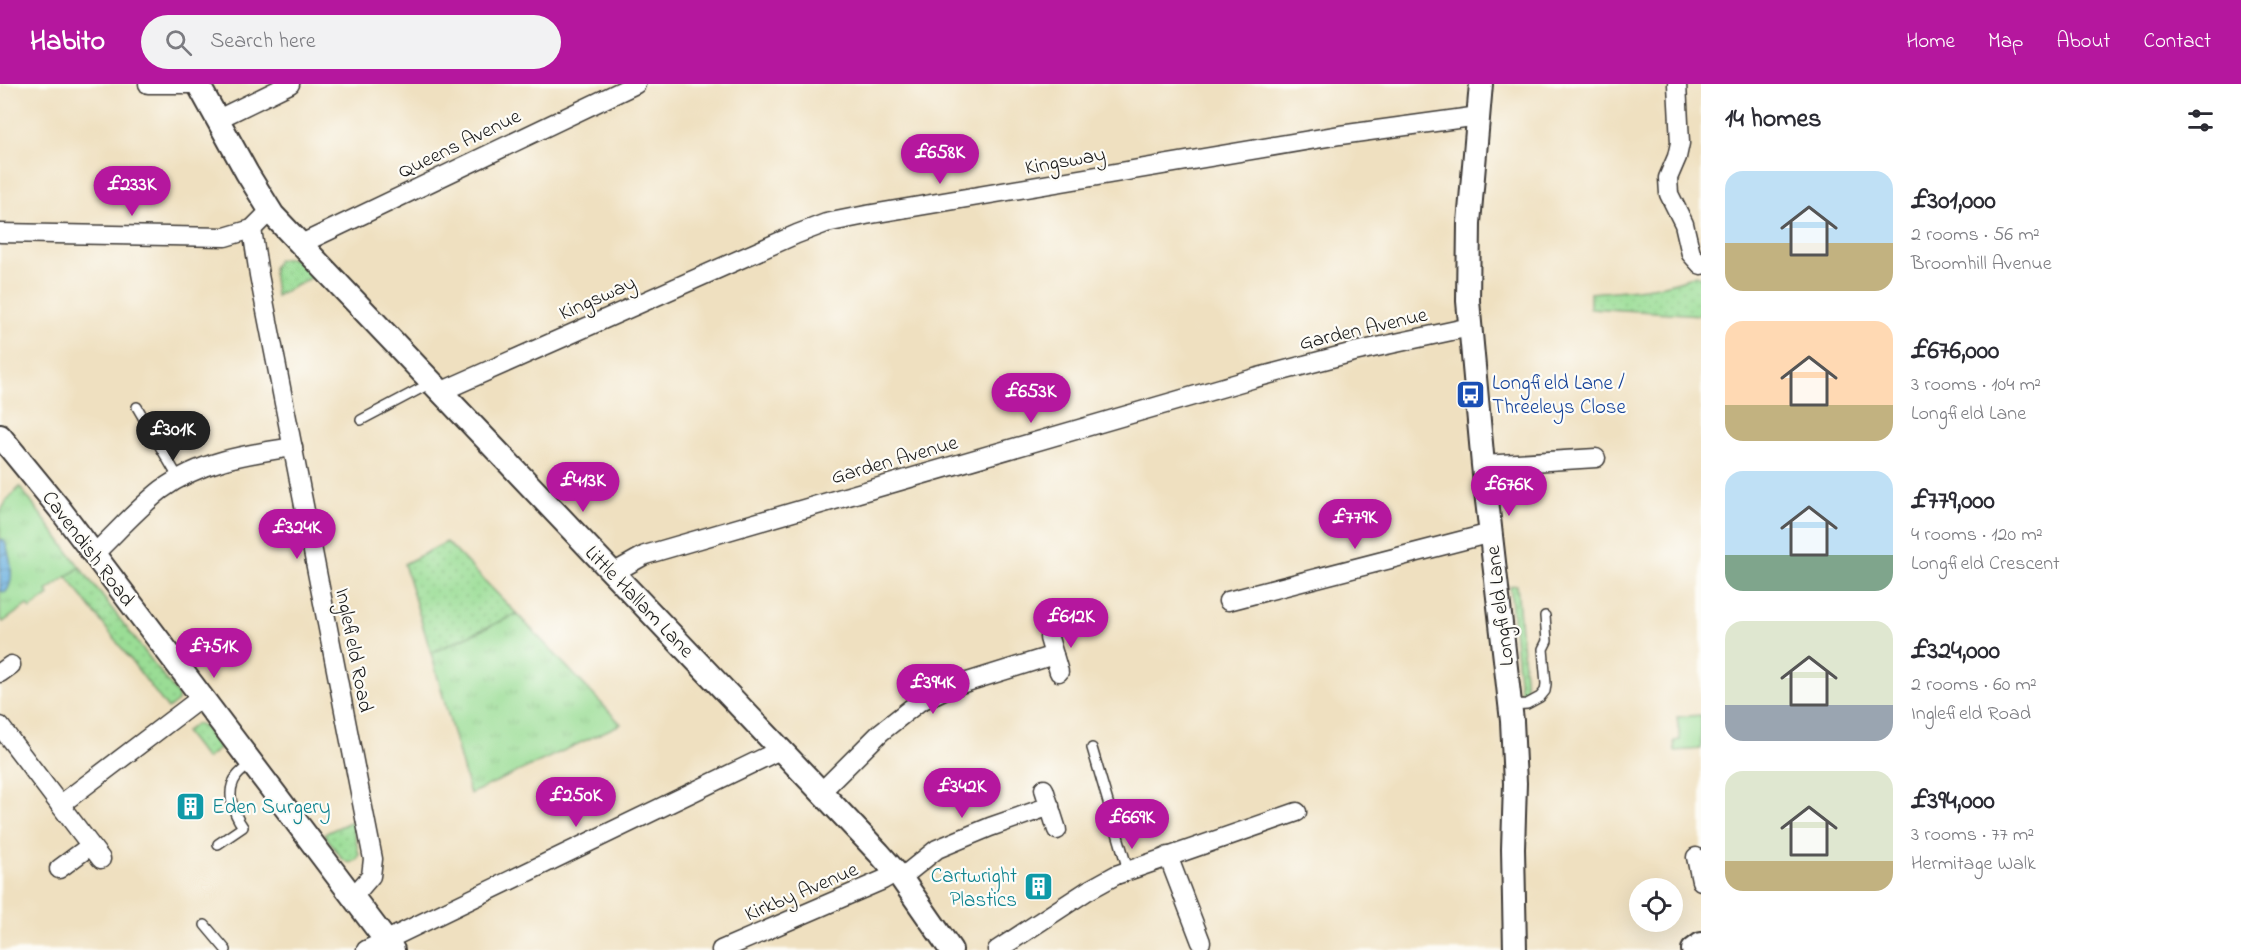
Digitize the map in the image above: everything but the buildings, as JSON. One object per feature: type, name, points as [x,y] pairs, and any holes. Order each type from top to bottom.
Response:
[{"type":"street","points":[[148,84],[198,84]]},
{"type":"street","name":"Little Hallam Lane","points":[[198,84],[270,211],[435,387],[822,791],[899,875],[951,950]]},
{"type":"street","points":[[218,119],[290,84]]},
{"type":"street","name":"Queens Avenue","points":[[301,244],[636,84]]},
{"type":"street","name":"Longfield Lane","points":[[1481,84],[1468,248],[1470,327],[1483,465],[1511,705],[1515,766],[1515,950]]},
{"type":"street","points":[[1677,84],[1680,143],[1668,183],[1669,194],[1684,224],[1691,254],[1701,265]]},
{"type":"street","name":"Kingsway","points":[[435,387],[797,234],[835,221],[1340,135],[1479,116]]},
{"type":"street","points":[[0,233],[231,236],[252,229],[270,211]]},
{"type":"street","name":"Inglefield Road","points":[[252,229],[257,266],[373,859],[371,876],[353,897]]},
{"type":"street","name":"Garden Avenue","points":[[613,573],[645,555],[857,492],[1280,371],[1354,352],[1470,327]]},
{"type":"street","name":"Cavendish Road","points":[[0,436],[20,458],[94,554],[353,897],[382,947]]},
{"type":"street","points":[[94,554],[145,504],[179,479],[201,468],[233,457],[293,447]]},
{"type":"street","points":[[1483,465],[1596,458]]},
{"type":"street","points":[[1228,601],[1491,533]]},
{"type":"street","points":[[822,791],[881,732],[919,702],[948,688],[1054,655]]},
{"type":"street","points":[[60,805],[202,697]]},
{"type":"street","points":[[0,726],[95,853],[59,869]]},
{"type":"street","points":[[382,947],[782,749]]},
{"type":"street","name":"Kirkby Avenue","points":[[721,950],[899,875],[937,849],[990,827],[1047,797],[1058,830]]},
{"type":"street","points":[[997,950],[1097,885],[1128,870],[1286,810]]},
{"type":"street","points":[[1168,856],[1201,942]]},
{"type":"street","points":[[1696,857],[1701,881]]},
{"type":"street","points":[[1693,950],[1701,944]]},
{"type":"lane","points":[[361,420],[435,387]]},
{"type":"lane","points":[[137,407],[179,479]]},
{"type":"lane","points":[[1511,705],[1527,704],[1540,697],[1545,691],[1543,649],[1547,641],[1545,616]]},
{"type":"lane","points":[[1092,748],[1128,870]]},
{"type":"lane","points":[[218,844],[243,826],[232,812],[234,782],[237,775],[252,763]]},
{"type":"lane","points":[[205,925],[226,950]]},
{"type":"green space","points":[[288,258],[297,260],[314,276],[276,296],[273,268],[278,260]]},
{"type":"green space","points":[[1696,275],[1701,277],[1701,315],[1590,308],[1590,293],[1658,286]]},
{"type":"green space","points":[[20,487],[80,567],[47,591],[49,595],[30,609],[27,605],[3,622],[0,619],[0,512],[7,500]]},
{"type":"green space","points":[[447,542],[517,614],[431,653],[404,564]]},
{"type":"green space","points":[[80,567],[178,695],[178,701],[168,709],[67,577]]},
{"type":"green space","points":[[1517,585],[1527,700],[1521,701],[1510,586]]},
{"type":"green space","points":[[517,614],[621,724],[470,794],[431,653]]},
{"type":"green space","points":[[1701,715],[1701,749],[1675,751],[1674,741],[1680,740],[1677,717]]},
{"type":"green space","points":[[196,724],[204,727],[220,748],[206,759],[185,732]]},
{"type":"green space","points":[[352,821],[359,855],[357,860],[350,863],[343,860],[324,834]]},
{"type":"water","points":[[0,539],[4,540],[11,566],[11,581],[6,592],[0,591]]},
{"type":"place","name":"Longfield Lane / Threeleys Close","points":[[1471,394]]},
{"type":"place","name":"Eden Surgery","points":[[191,806]]},
{"type":"place","name":"Cartwright Plastics","points":[[1038,887]]}]
